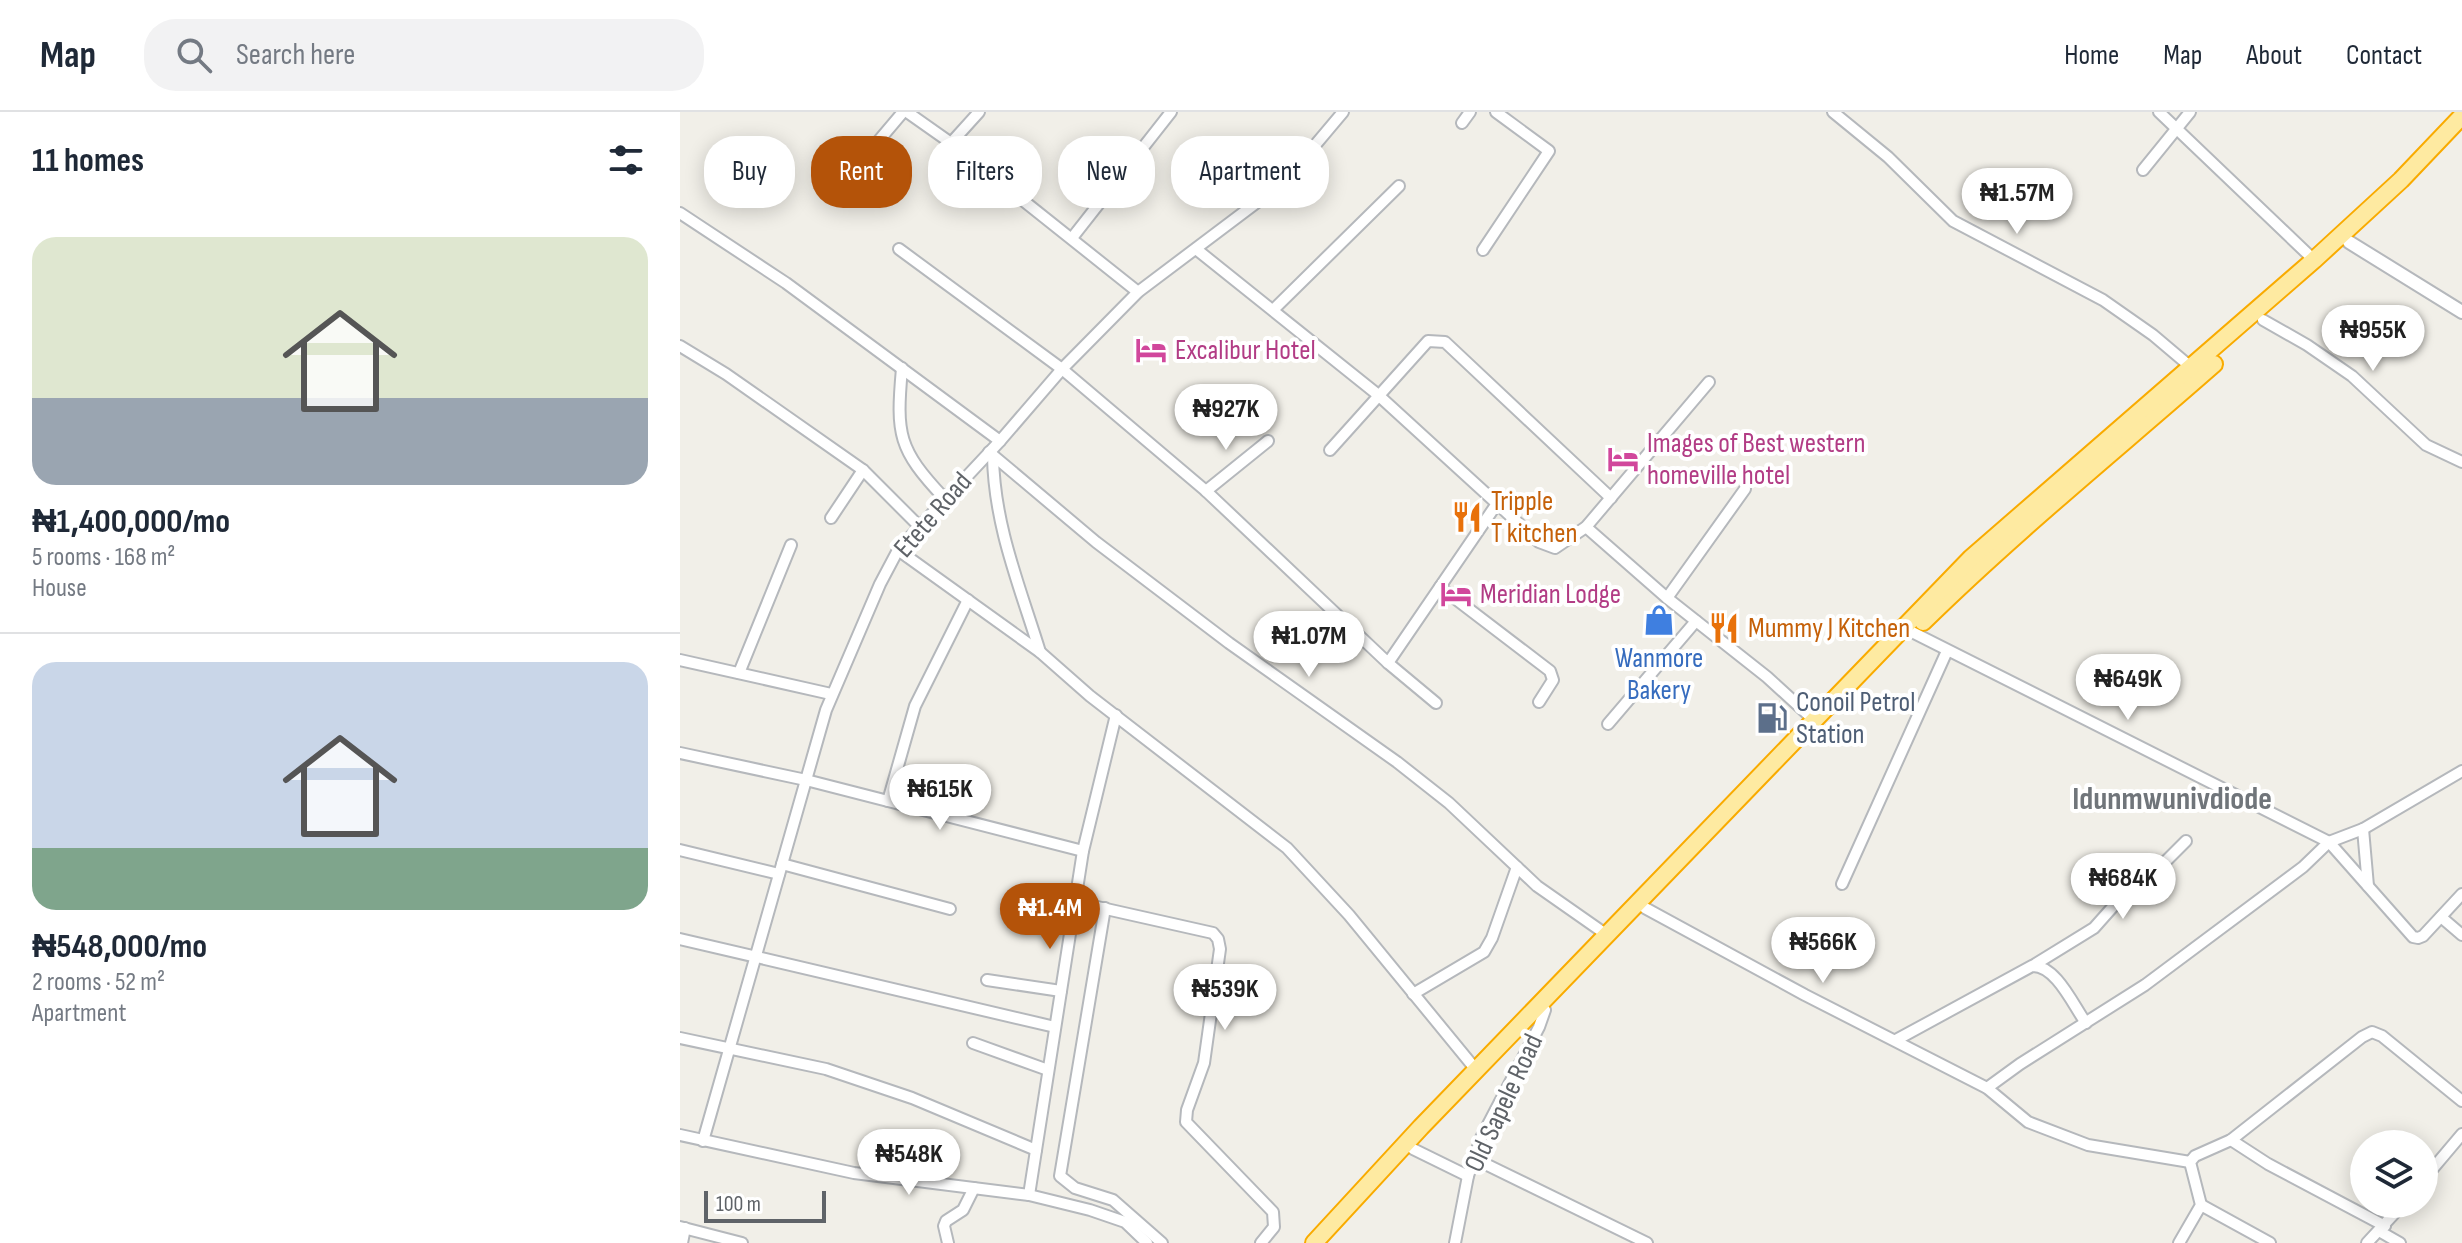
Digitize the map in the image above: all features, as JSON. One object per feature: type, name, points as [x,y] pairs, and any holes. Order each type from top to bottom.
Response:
[{"type":"highway","points":[[1326,1243],[1545,1010],[1684,871],[1912,632],[2082,468],[2401,180],[2462,116]]},
{"type":"highway","points":[[1314,1243],[1971,558],[2082,468],[2124,443],[2349,242],[2462,129]]},
{"type":"street","points":[[884,136],[905,112],[941,136]]},
{"type":"street","points":[[957,136],[979,112]]},
{"type":"street","points":[[1072,238],[1171,112]]},
{"type":"street","name":"Etete Road","points":[[703,1141],[831,694],[898,550],[944,498],[991,454],[1062,369],[1138,292],[1272,191],[1295,169],[1343,112]]},
{"type":"street","points":[[1462,123],[1470,112]]},
{"type":"street","points":[[1483,250],[1549,151],[1496,112]]},
{"type":"street","points":[[1833,112],[1888,157],[1953,221],[2103,300],[2153,335],[2192,368]]},
{"type":"street","points":[[2159,112],[2314,260]]},
{"type":"street","points":[[2143,170],[2190,112]]},
{"type":"street","points":[[1273,310],[1399,186]]},
{"type":"street","points":[[1034,208],[1138,292]]},
{"type":"street","points":[[680,213],[786,283],[1000,441]]},
{"type":"street","points":[[2349,242],[2462,312]]},
{"type":"street","points":[[899,249],[1062,369],[1206,491],[1388,663],[1436,703]]},
{"type":"street","points":[[1196,249],[1377,394],[1539,542],[1555,548],[1586,527],[1709,382]]},
{"type":"street","points":[[2263,320],[2352,376],[2426,445],[2462,462]]},
{"type":"street","points":[[1330,450],[1377,394],[1428,341],[1445,342],[1611,498]]},
{"type":"street","points":[[680,346],[726,374],[863,470],[918,525]]},
{"type":"street","points":[[902,368],[898,409],[906,452],[944,498]]},
{"type":"street","points":[[1206,491],[1268,441]]},
{"type":"street","points":[[991,454],[1003,539],[1040,652]]},
{"type":"street","points":[[991,454],[1096,542],[1193,616],[1397,762],[1449,803],[1549,895],[1607,935]]},
{"type":"street","points":[[831,518],[863,470]]},
{"type":"street","points":[[1667,598],[1745,489]]},
{"type":"street","points":[[1388,663],[1496,505]]},
{"type":"street","points":[[1586,527],[1667,598],[1767,677],[1814,720]]},
{"type":"street","points":[[739,673],[791,545]]},
{"type":"street","points":[[898,550],[1040,652],[1287,848],[1349,915],[1477,1071]]},
{"type":"street","points":[[1440,587],[1554,675],[1539,702]]},
{"type":"street","points":[[888,801],[915,706],[968,600]]},
{"type":"street","points":[[1608,724],[1696,621]]},
{"type":"street","points":[[1912,632],[2329,842],[2413,937],[2423,936],[2462,894]]},
{"type":"street","points":[[1842,884],[1947,651]]},
{"type":"street","points":[[680,660],[831,694]]},
{"type":"street","points":[[1029,1195],[1083,851],[1116,715]]},
{"type":"street","points":[[680,753],[806,780],[1083,851]]},
{"type":"street","points":[[1987,1088],[2157,976],[2303,867],[2329,842],[2363,829],[2462,771]]},
{"type":"street","points":[[2363,829],[2368,886]]},
{"type":"street","points":[[1896,1040],[2032,966],[2094,928],[2118,901],[2156,871],[2186,841]]},
{"type":"street","points":[[680,850],[781,869],[950,909]]},
{"type":"street","points":[[1413,994],[1484,952],[1517,867]]},
{"type":"street","points":[[1075,902],[1193,927],[1213,933],[1218,939],[1220,949],[1204,1063],[1187,1110],[1186,1122],[1273,1212],[1274,1227],[1261,1243]]},
{"type":"street","points":[[1105,908],[1060,1176],[1075,1188],[1113,1200],[1162,1243]]},
{"type":"street","points":[[1645,908],[1805,995],[1987,1088],[2028,1122],[2088,1145],[2190,1162]]},
{"type":"street","points":[[2441,917],[2462,935]]},
{"type":"street","points":[[680,939],[1055,1027]]},
{"type":"street","points":[[2032,966],[2041,966],[2051,972],[2086,1023]]},
{"type":"street","points":[[987,980],[1061,991]]},
{"type":"street","name":"Old Sapele Road","points":[[1455,1243],[1473,1158],[1545,1010]]},
{"type":"street","points":[[2270,1243],[2201,1205],[2189,1169],[2195,1156],[2231,1140],[2372,1032],[2382,1036],[2462,1101]]},
{"type":"street","points":[[680,1038],[729,1051],[826,1069],[912,1098],[1036,1150]]},
{"type":"street","points":[[973,1043],[1048,1070]]},
{"type":"street","points":[[2438,1162],[2462,1134]]},
{"type":"street","points":[[680,1135],[854,1173],[1029,1195],[1106,1214],[1125,1222],[1147,1243]]},
{"type":"street","points":[[2231,1140],[2382,1228],[2400,1243]]},
{"type":"street","points":[[1413,1149],[1468,1176]]},
{"type":"street","points":[[1473,1158],[1647,1243]]},
{"type":"street","points":[[948,1243],[944,1226],[946,1221],[963,1210],[974,1188]]},
{"type":"street","points":[[2179,1243],[2201,1205]]},
{"type":"street","points":[[2367,1243],[2391,1218]]},
{"type":"street","points":[[682,1243],[682,1228],[742,1243]]},
{"type":"place","name":"Excalibur Hotel","points":[[1151,350]]},
{"type":"place","name":"Images of Best western homeville hotel","points":[[1623,459]]},
{"type":"place","name":"Tripple T kitchen","points":[[1467,517]]},
{"type":"place","name":"Meridian Lodge","points":[[1456,594]]},
{"type":"place","name":"Wanmore Bakery","points":[[1659,620]]},
{"type":"place","name":"Mummy J Kitchen","points":[[1724,628]]},
{"type":"place","name":"Conoil Petrol Station","points":[[1772,718]]},
{"type":"district","name":"Idunmwunivdiode","points":[[2172,799]]}]
